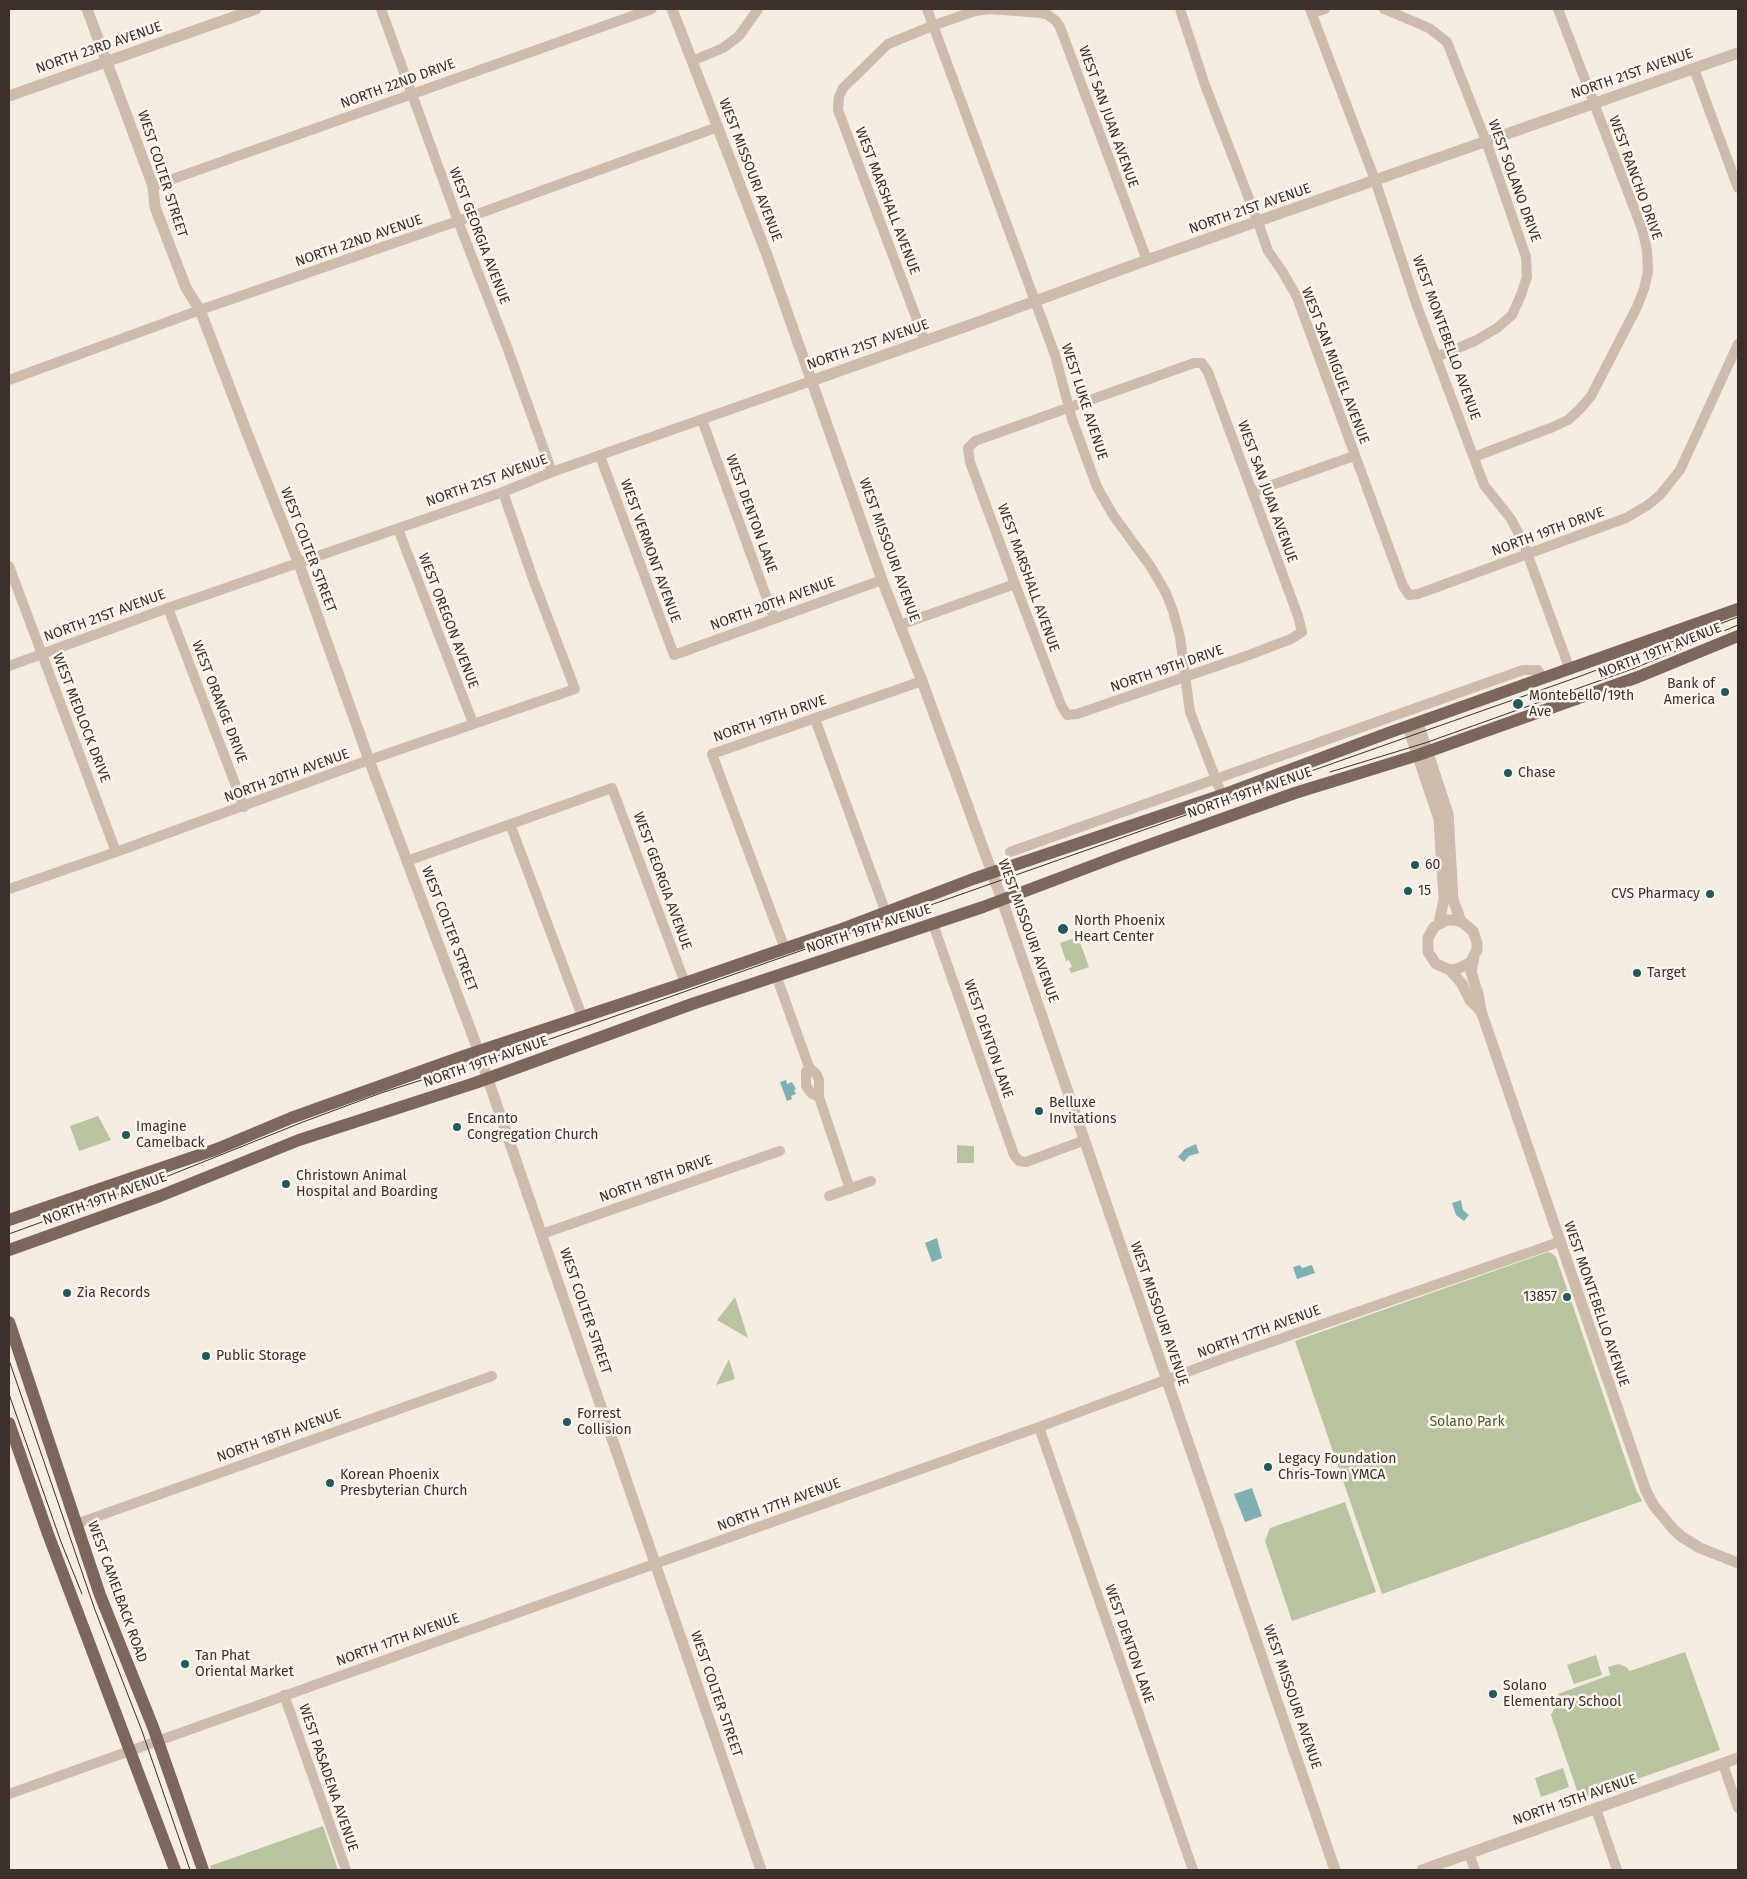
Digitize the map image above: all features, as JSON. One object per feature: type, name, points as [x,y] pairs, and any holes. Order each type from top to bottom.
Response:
[{"type":"main road","name":"NORTH 19TH AVENUE","points":[[9,1220],[217,1149],[337,1101],[582,1016],[785,949],[992,873],[1222,795],[1738,609]]},
{"type":"main road","name":"NORTH 19TH AVENUE","points":[[9,1250],[160,1196],[299,1140],[488,1079],[776,975],[1002,900],[1242,811],[1423,753],[1638,677],[1738,636]]},
{"type":"main road","name":"WEST CAMELBACK ROAD","points":[[9,1322],[103,1603],[158,1740],[203,1870]]},
{"type":"main road","points":[[9,1423],[174,1870]]},
{"type":"street","name":"WEST COLTER STREET","points":[[87,9],[153,186],[158,216],[186,288],[200,310],[248,438],[299,564],[369,760],[488,1079],[761,1870]]},
{"type":"street","name":"NORTH 23RD AVENUE","points":[[9,96],[256,9]]},
{"type":"street","name":"WEST GEORGIA AVENUE","points":[[381,9],[552,472]]},
{"type":"street","name":"NORTH 22ND DRIVE","points":[[153,186],[652,9]]},
{"type":"street","name":"WEST MISSOURI AVENUE","points":[[672,9],[767,254],[882,580],[922,682],[1002,900],[1335,1870]]},
{"type":"street","points":[[692,61],[723,48],[739,36],[758,9]]},
{"type":"street","name":"WEST LUKE AVENUE","points":[[927,9],[1059,368],[1068,407],[1097,487],[1113,515],[1151,567],[1166,593],[1173,611],[1180,637],[1190,712],[1222,795]]},
{"type":"street","name":"WEST SAN JUAN AVENUE","points":[[932,26],[974,11],[990,9],[1048,15],[1056,21],[1060,27],[1147,260]]},
{"type":"street","name":"WEST SAN MIGUEL AVENUE","points":[[1180,9],[1205,85],[1268,251],[1297,297],[1354,456],[1403,586],[1409,595]]},
{"type":"street","points":[[1311,11],[1325,9]]},
{"type":"street","name":"WEST SOLANO DRIVE","points":[[1384,9],[1429,28],[1447,42],[1486,141],[1526,257],[1527,277],[1512,315],[1498,328],[1475,341],[1436,356]]},
{"type":"street","name":"WEST RANCHO DRIVE","points":[[1474,458],[1553,427],[1568,420],[1580,409],[1591,396],[1637,308],[1648,272],[1647,250],[1642,229],[1592,104],[1558,9]]},
{"type":"street","name":"WEST MONTEBELLO AVENUE","points":[[1311,11],[1376,180],[1417,306],[1484,485],[1511,519],[1528,555],[1570,670]]},
{"type":"street","name":"WEST MARSHALL AVENUE","points":[[925,341],[838,110],[839,97],[844,88],[888,44],[932,26]]},
{"type":"street","name":"NORTH 21ST AVENUE","points":[[9,666],[168,608],[503,492],[552,472],[1035,302],[1147,260],[1738,53]]},
{"type":"street","points":[[1694,69],[1738,188]]},
{"type":"street","name":"NORTH 22ND AVENUE","points":[[9,380],[200,310],[458,221],[718,127]]},
{"type":"street","name":"NORTH 19TH DRIVE","points":[[1409,595],[1418,594],[1528,555],[1626,518],[1648,505],[1660,495],[1680,470],[1738,344]]},
{"type":"street","name":"WEST SAN JUAN AVENUE","points":[[1068,407],[1194,363],[1202,364],[1208,372],[1298,616],[1302,632]]},
{"type":"street","name":"WEST MARSHALL AVENUE","points":[[1067,715],[1061,705],[1015,584],[970,462],[968,448],[975,440],[1068,407]]},
{"type":"street","name":"WEST DENTON LANE","points":[[702,420],[774,618]]},
{"type":"street","name":"WEST VERMONT AVENUE","points":[[600,456],[674,655]]},
{"type":"street","points":[[1252,492],[1354,456]]},
{"type":"street","name":"NORTH 20TH AVENUE","points":[[9,888],[116,852],[473,723],[575,689],[533,579],[503,492]]},
{"type":"street","name":"WEST OREGON AVENUE","points":[[398,528],[473,723]]},
{"type":"street","name":"WEST MEDLOCK DRIVE","points":[[9,566],[116,852]]},
{"type":"street","name":"NORTH 20TH AVENUE","points":[[674,655],[882,580]]},
{"type":"street","points":[[900,625],[1015,584]]},
{"type":"street","name":"WEST ORANGE DRIVE","points":[[168,608],[244,806]]},
{"type":"street","name":"NORTH 19TH DRIVE","points":[[1067,715],[1077,714],[1185,677],[1291,639],[1302,632]]},
{"type":"street","name":"NORTH 19TH AVENUE","points":[[1010,852],[1523,670],[1538,670],[1543,679]]},
{"type":"street","name":"NORTH 19TH DRIVE","points":[[785,949],[712,754],[922,682]]},
{"type":"street","points":[[815,718],[886,913]]},
{"type":"street","points":[[1413,725],[1448,814],[1453,899],[1462,922]]},
{"type":"street","points":[[1423,753],[1439,819],[1444,899],[1439,923]]},
{"type":"street","name":"WEST GEORGIA AVENUE","points":[[510,824],[612,788],[685,983]]},
{"type":"street","points":[[407,861],[510,824],[582,1016]]},
{"type":"street","points":[[1439,923],[1447,920],[1462,922],[1469,926],[1476,937],[1477,943],[1474,957],[1464,967],[1450,970]]},
{"type":"street","name":"WEST MONTEBELLO AVENUE","points":[[1439,923],[1430,932],[1427,943],[1431,958],[1436,964],[1450,970],[1462,984],[1470,1000],[1481,1011]]},
{"type":"street","name":"WEST DENTON LANE","points":[[933,924],[1014,1155],[1019,1161],[1026,1162],[1085,1140]]},
{"type":"street","name":"WEST MONTEBELLO AVENUE","points":[[1474,957],[1471,972],[1481,1011],[1646,1491],[1654,1506],[1682,1537],[1700,1548],[1738,1563]]},
{"type":"street","points":[[776,975],[809,1067],[806,1072],[806,1086],[812,1094],[819,1096],[850,1189]]},
{"type":"street","name":"NORTH 18TH DRIVE","points":[[542,1234],[780,1151]]},
{"type":"street","points":[[829,1196],[871,1182]]},
{"type":"street","name":"NORTH 17TH AVENUE","points":[[9,1794],[1166,1380],[1559,1242]]},
{"type":"street","name":"NORTH 18TH AVENUE","points":[[76,1524],[492,1376]]},
{"type":"street","name":"WEST DENTON LANE","points":[[1039,1427],[1193,1870]]},
{"type":"street","name":"WEST PASADENA AVENUE","points":[[284,1695],[346,1870]]},
{"type":"street","name":"NORTH 15TH AVENUE","points":[[1422,1870],[1738,1758]]},
{"type":"street","points":[[1723,1764],[1738,1808]]},
{"type":"street","points":[[1596,1808],[1617,1870]]},
{"type":"street","points":[[1469,1854],[1475,1870]]},
{"type":"green space","points":[[1078,937],[1089,967],[1071,973],[1069,968],[1072,967],[1069,960],[1066,961],[1060,943]]},
{"type":"green space","points":[[98,1116],[111,1140],[79,1151],[70,1126]]},
{"type":"green space","points":[[957,1145],[974,1146],[974,1163],[957,1163]]},
{"type":"green space","name":"Solano Park","points":[[1548,1252],[1556,1257],[1636,1490],[1642,1501],[1382,1594],[1295,1341]]},
{"type":"green space","points":[[735,1297],[748,1338],[717,1320]]},
{"type":"green space","points":[[729,1359],[735,1379],[716,1385]]},
{"type":"green space","points":[[1345,1502],[1376,1592],[1292,1621],[1265,1541],[1270,1528]]},
{"type":"green space","points":[[1685,1652],[1720,1750],[1580,1799],[1551,1715],[1559,1698],[1558,1694],[1610,1675],[1608,1667],[1619,1664],[1630,1671]]},
{"type":"green space","points":[[1596,1655],[1602,1675],[1574,1684],[1567,1665]]},
{"type":"green space","points":[[1563,1768],[1569,1787],[1541,1797],[1535,1778]]},
{"type":"green space","points":[[323,1826],[338,1870],[211,1870],[210,1866]]},
{"type":"water","points":[[786,1080],[787,1084],[792,1082],[796,1089],[794,1090],[796,1094],[787,1101],[780,1082]]},
{"type":"water","points":[[1196,1144],[1199,1153],[1189,1156],[1184,1162],[1178,1157],[1185,1149]]},
{"type":"water","points":[[1461,1200],[1463,1210],[1469,1215],[1464,1221],[1456,1215],[1452,1203]]},
{"type":"water","points":[[937,1238],[942,1258],[932,1262],[925,1243]]},
{"type":"water","points":[[1300,1265],[1302,1268],[1312,1265],[1315,1273],[1297,1279],[1293,1267]]},
{"type":"water","points":[[1252,1488],[1262,1516],[1245,1522],[1234,1494]]},
{"type":"tram line","points":[[9,1234],[168,1176],[381,1093],[553,1038],[1578,677],[1738,617]]},
{"type":"tram line","points":[[1330,772],[1425,743],[1635,668],[1738,625]]},
{"type":"tram line","points":[[9,1360],[95,1610],[142,1731],[190,1870]]},
{"type":"tram line","points":[[9,1394],[61,1542],[82,1594]]},
{"type":"place","name":"Bank of America","points":[[1725,692]]},
{"type":"place","name":"Montebello/19th Ave","points":[[1518,704]]},
{"type":"place","name":"Chase","points":[[1508,773]]},
{"type":"place","name":"60","points":[[1415,865]]},
{"type":"place","name":"15","points":[[1408,891]]},
{"type":"place","name":"CVS Pharmacy","points":[[1710,894]]},
{"type":"place","name":"North Phoenix Heart Center","points":[[1063,929]]},
{"type":"place","name":"Target","points":[[1637,973]]},
{"type":"place","name":"Belluxe Invitations","points":[[1039,1111]]},
{"type":"place","name":"Encanto Congregation Church","points":[[457,1127]]},
{"type":"place","name":"Imagine Camelback","points":[[126,1135]]},
{"type":"place","name":"Christown Animal Hospital and Boarding","points":[[286,1184]]},
{"type":"place","name":"Zia Records","points":[[67,1293]]},
{"type":"place","name":"13857","points":[[1567,1297]]},
{"type":"place","name":"Public Storage","points":[[206,1356]]},
{"type":"place","name":"Forrest Collision","points":[[567,1422]]},
{"type":"place","name":"Legacy Foundation Chris-Town YMCA","points":[[1268,1467]]},
{"type":"place","name":"Korean Phoenix Presbyterian Church","points":[[330,1483]]},
{"type":"place","name":"Tan Phat Oriental Market","points":[[185,1664]]},
{"type":"place","name":"Solano Elementary School","points":[[1493,1694]]}]
